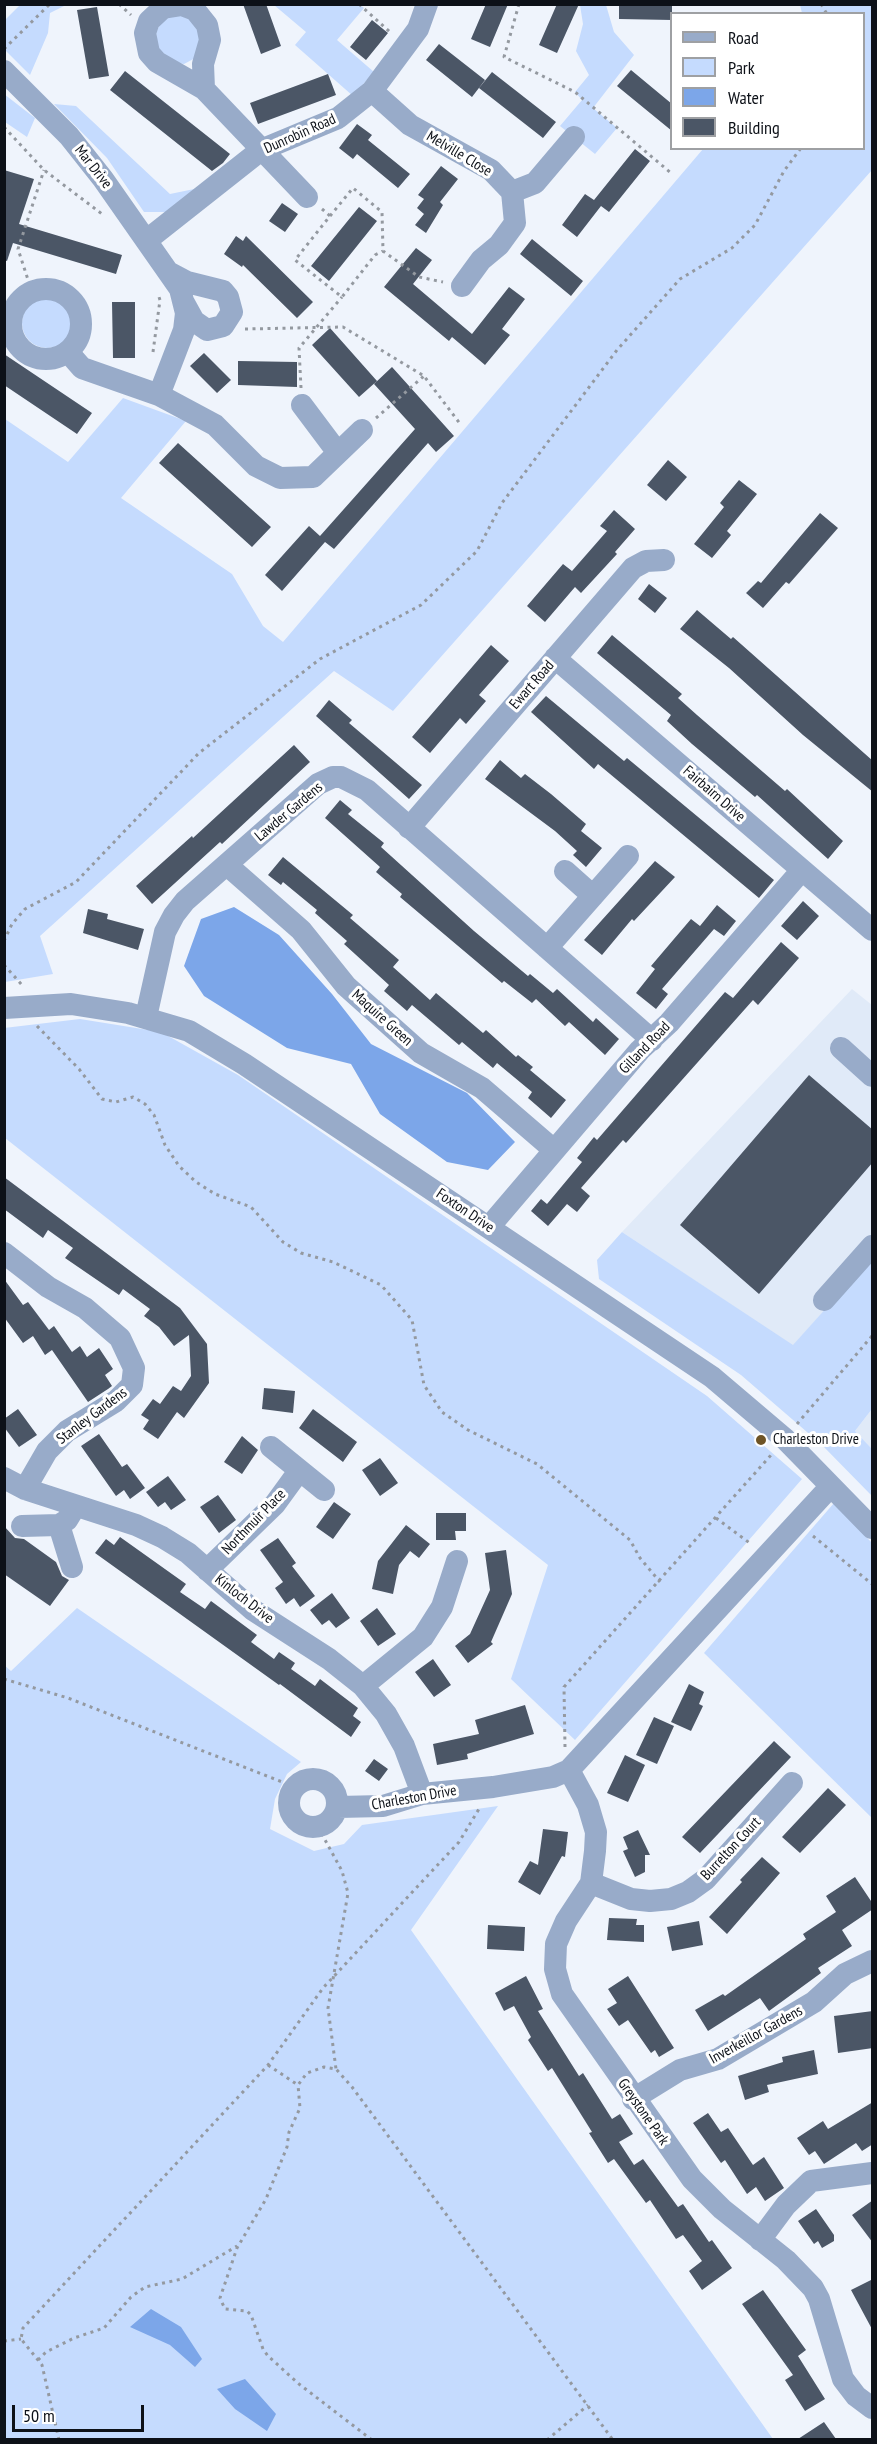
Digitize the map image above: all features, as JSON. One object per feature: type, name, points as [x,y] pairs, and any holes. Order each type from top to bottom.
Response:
[{"type":"street","name":"Dunrobin Road","points":[[147,240],[261,150],[338,118],[372,91],[418,29],[427,4]]},
{"type":"street","name":"Mar Drive","points":[[4,71],[39,102],[69,136],[147,240],[163,282],[180,289],[186,312],[184,330],[159,395]]},
{"type":"street","points":[[204,89],[307,197]]},
{"type":"street","name":"Melville Close","points":[[372,91],[410,124],[491,170],[512,192]]},
{"type":"street","points":[[462,286],[481,260],[499,245],[514,223],[512,192],[535,183],[574,138]]},
{"type":"street","name":"Mar Drive","points":[[163,282],[187,282],[222,291],[231,304],[229,319],[223,326],[207,330],[194,321],[183,300]]},
{"type":"street","points":[[50,290],[62,293],[77,308],[81,323],[78,338],[68,352],[51,359],[30,356],[14,339],[9,313],[32,292],[50,290]]},
{"type":"street","points":[[68,352],[82,368],[159,395],[215,425],[256,466],[280,478],[313,477],[362,430]]},
{"type":"street","points":[[302,405],[338,453]]},
{"type":"street","name":"Ewart Road","points":[[409,828],[633,568],[646,561],[664,560]]},
{"type":"street","name":"Fairbairn Drive","points":[[555,658],[872,930]]},
{"type":"street","name":"Lawder Gardens","points":[[146,1017],[165,932],[185,901],[318,784],[333,777],[341,777],[367,790],[652,1040]]},
{"type":"street","points":[[547,948],[628,856]]},
{"type":"street","name":"Maquire Green","points":[[226,865],[301,930],[346,986],[421,1053],[482,1088],[554,1150]]},
{"type":"street","name":"Gilland Road","points":[[489,1227],[554,1150],[669,1023],[802,870]]},
{"type":"street","points":[[565,871],[593,896]]},
{"type":"street","name":"Foxton Drive","points":[[4,1008],[34,1004],[80,1005],[146,1017],[189,1031],[244,1064],[712,1377],[785,1439],[873,1528]]},
{"type":"street","points":[[841,1048],[873,1076]]},
{"type":"street","points":[[824,1300],[873,1246]]},
{"type":"street","name":"Stanley Gardens","points":[[4,1253],[48,1287],[85,1308],[120,1338],[134,1368],[132,1385],[116,1401],[67,1431],[47,1450],[25,1489]]},
{"type":"street","points":[[271,1447],[324,1490]]},
{"type":"street","name":"Northmuir Place","points":[[207,1570],[275,1504],[299,1472]]},
{"type":"street","name":"Kinloch Drive","points":[[4,1478],[25,1489],[136,1525],[162,1537],[188,1553],[253,1610],[329,1659],[363,1686],[386,1714],[404,1746],[422,1794]]},
{"type":"street","name":"Charleston Drive","points":[[338,1807],[383,1806],[422,1794],[493,1787],[553,1777],[568,1770],[768,1557],[831,1486]]},
{"type":"street","points":[[22,1526],[59,1525],[67,1520],[75,1507]]},
{"type":"street","points":[[59,1525],[72,1567]]},
{"type":"street","points":[[363,1686],[423,1637],[442,1607],[458,1561]]},
{"type":"street","name":"Greystone Park","points":[[568,1770],[588,1805],[596,1832],[591,1883],[566,1921],[556,1944],[555,1969],[562,1994],[633,2099],[692,2179],[722,2209],[786,2260],[813,2288],[819,2299],[843,2379],[856,2396],[873,2408]]},
{"type":"street","points":[[308,1779],[324,1781],[335,1792],[338,1807],[331,1820],[318,1827],[304,1826],[293,1816],[289,1802],[295,1787],[308,1779]]},
{"type":"street","name":"Burrelton Court","points":[[591,1883],[631,1899],[650,1901],[671,1899],[688,1892],[706,1879],[792,1783]]},
{"type":"street","name":"Inverkeillor Gardens","points":[[633,2099],[680,2070],[718,2059],[814,2002],[845,1974],[873,1961]]},
{"type":"street","points":[[760,2240],[786,2205],[811,2181],[873,2173]]},
{"type":"path","points":[[4,49],[50,4]]},
{"type":"path","points":[[359,4],[406,46]]},
{"type":"path","points":[[519,4],[504,57],[574,92],[670,173]]},
{"type":"path","points":[[4,128],[44,170],[108,220]]},
{"type":"path","points":[[4,941],[12,924],[25,909],[76,882],[199,753],[320,659],[421,605],[477,551],[502,503],[617,350],[680,279],[732,248],[755,225],[784,171],[800,150]]},
{"type":"path","points":[[32,292],[18,249],[44,170]]},
{"type":"path","points":[[342,297],[295,260],[352,188],[382,212],[383,251]]},
{"type":"path","points":[[307,197],[330,216]]},
{"type":"path","points":[[383,251],[419,277],[462,286]]},
{"type":"path","points":[[302,405],[299,348],[375,255],[383,251]]},
{"type":"path","points":[[152,362],[163,282]]},
{"type":"path","points":[[240,329],[343,327],[424,376],[461,425]]},
{"type":"path","points":[[362,430],[424,376]]},
{"type":"path","points":[[4,965],[25,988],[34,1004],[38,1029],[80,1069],[102,1099],[116,1101],[133,1097],[145,1104],[154,1115],[165,1145],[179,1166],[196,1182],[215,1194],[251,1207],[284,1242],[301,1253],[333,1262],[381,1285],[412,1320],[424,1385],[442,1412],[468,1430],[537,1464],[546,1471],[630,1540],[640,1558],[660,1582]]},
{"type":"path","points":[[568,1770],[565,1747],[564,1688],[660,1582],[873,1336]]},
{"type":"path","points":[[716,1518],[768,1557]]},
{"type":"path","points":[[797,1524],[873,1584]]},
{"type":"path","points":[[4,1679],[68,1698],[295,1787]]},
{"type":"path","points":[[59,2439],[45,2376],[38,2360],[21,2339],[23,2328],[268,2065],[334,1977],[459,1842],[493,1787]]},
{"type":"path","points":[[318,1827],[342,1871],[348,1893],[328,2008],[336,2068],[613,2439]]},
{"type":"path","points":[[268,2065],[298,2085]]},
{"type":"path","points":[[336,2068],[314,2069],[302,2078],[298,2085],[300,2108],[289,2132],[282,2159],[266,2199],[239,2244],[220,2298],[221,2305],[225,2309],[247,2311],[251,2315],[263,2349],[268,2356],[299,2384],[372,2439]]},
{"type":"path","points":[[38,2360],[46,2352],[74,2338],[104,2328],[131,2297],[145,2287],[182,2279],[239,2244]]},
{"type":"path","points":[[4,2341],[21,2339]]},
{"type":"path","points":[[547,2439],[588,2405]]},
{"type":"shaded area","points":[[852,989],[872,1005],[872,1257],[793,1346],[622,1232]]},
{"type":"shaded area","points":[[872,1409],[872,1449],[855,1431]]},
{"type":"green space","points":[[21,4],[66,5],[50,13],[48,33],[30,75],[5,50],[5,20]]},
{"type":"green space","points":[[359,4],[364,8],[337,40],[374,72],[353,96],[295,45],[306,32],[274,5]]},
{"type":"green space","points":[[580,5],[606,5],[614,32],[634,55],[593,108],[617,128],[595,154],[560,126],[582,100],[575,92],[589,75],[576,51],[583,24]]},
{"type":"green space","points":[[800,5],[872,5],[872,170],[393,711],[334,671],[40,936],[53,974],[5,982],[5,419],[68,462],[123,398],[186,421],[121,498],[232,574],[263,626],[283,642],[702,150],[865,150],[865,12],[802,12]]},
{"type":"green space","points":[[178,13],[201,24],[199,56],[184,64],[176,63],[158,49],[156,33],[164,20]]},
{"type":"green space","points":[[4,94],[35,118],[27,137],[5,122]]},
{"type":"green space","points":[[54,104],[76,106],[170,194],[204,187],[173,212],[144,212],[107,158]]},
{"type":"green space","points":[[42,298],[52,298],[65,305],[72,318],[72,328],[65,341],[52,348],[42,348],[33,344],[26,337],[22,328],[22,318],[26,309],[33,302]]},
{"type":"green space","points":[[80,1019],[161,1032],[238,1075],[707,1396],[802,1479],[575,1740],[511,1679],[548,1565],[5,1138],[4,1028]]},
{"type":"green space","points":[[622,1232],[793,1345],[872,1257],[872,1409],[855,1431],[872,1449],[872,1496],[822,1445],[741,1375],[599,1279],[597,1260]]},
{"type":"green space","points":[[834,1503],[872,1543],[872,1818],[704,1653]]},
{"type":"green space","points":[[77,1608],[301,1762],[287,1774],[275,1799],[270,1829],[314,1851],[344,1844],[362,1825],[498,1806],[411,1930],[773,2439],[5,2439],[4,1665],[11,1671]]},
{"type":"water","points":[[234,907],[279,935],[332,994],[371,1044],[467,1093],[515,1142],[488,1170],[447,1162],[380,1114],[351,1064],[287,1048],[204,996],[184,966],[201,919]]},
{"type":"water","points":[[151,2309],[181,2327],[202,2359],[195,2367],[170,2345],[130,2327]]},
{"type":"water","points":[[245,2379],[276,2414],[267,2431],[235,2409],[217,2389]]},
{"type":"building","points":[[243,4],[266,4],[281,46],[261,54]]},
{"type":"building","points":[[486,4],[508,4],[490,47],[471,39]]},
{"type":"building","points":[[557,4],[579,4],[557,53],[539,45]]},
{"type":"building","points":[[619,4],[672,4],[670,20],[619,19]]},
{"type":"building","points":[[97,7],[109,76],[89,79],[77,10]]},
{"type":"building","points":[[372,20],[388,33],[366,60],[350,47]]},
{"type":"building","points":[[439,44],[485,80],[472,97],[426,60]]},
{"type":"building","points":[[631,70],[670,102],[670,129],[617,86]]},
{"type":"building","points":[[125,71],[230,154],[223,163],[212,171],[110,90]]},
{"type":"building","points":[[492,72],[556,122],[543,138],[479,88]]},
{"type":"building","points":[[328,74],[336,95],[258,124],[250,103]]},
{"type":"building","points":[[357,124],[372,135],[368,140],[410,174],[398,188],[357,154],[353,159],[339,148]]},
{"type":"building","points":[[635,149],[650,161],[609,212],[601,206],[577,237],[562,225],[585,194],[594,200]]},
{"type":"building","points":[[441,166],[458,179],[440,202],[443,205],[426,233],[415,225],[424,214],[417,208],[424,199],[418,195]]},
{"type":"building","points":[[4,170],[34,179],[19,224],[122,255],[116,274],[13,243],[7,261],[4,260]]},
{"type":"building","points":[[282,203],[298,214],[285,232],[269,221]]},
{"type":"building","points":[[359,207],[377,221],[329,281],[311,266]]},
{"type":"building","points":[[236,236],[243,241],[246,236],[313,302],[297,318],[243,265],[242,267],[224,254]]},
{"type":"building","points":[[532,239],[583,281],[571,296],[520,254]]},
{"type":"building","points":[[416,248],[432,260],[413,284],[472,334],[509,287],[525,299],[502,329],[510,335],[485,365],[452,337],[449,341],[384,287]]},
{"type":"building","points":[[112,302],[135,302],[135,358],[113,358]]},
{"type":"building","points":[[330,328],[377,381],[359,397],[312,345]]},
{"type":"building","points":[[204,353],[231,380],[217,393],[190,366]]},
{"type":"building","points":[[4,354],[92,413],[77,434],[4,385]]},
{"type":"building","points":[[238,361],[297,362],[297,387],[238,385]]},
{"type":"building","points":[[392,367],[454,436],[436,452],[428,443],[334,549],[325,542],[282,591],[265,575],[309,526],[320,536],[415,429],[374,384]]},
{"type":"building","points":[[178,443],[271,527],[252,547],[159,463]]},
{"type":"building","points":[[668,460],[687,477],[666,501],[647,485]]},
{"type":"building","points":[[739,480],[757,494],[727,531],[731,535],[712,558],[694,544],[724,507],[720,503]]},
{"type":"building","points":[[614,510],[635,529],[615,552],[617,554],[581,593],[575,587],[545,622],[527,606],[563,564],[572,571],[607,531],[600,526]]},
{"type":"building","points":[[820,513],[838,528],[789,584],[786,582],[763,608],[746,593],[758,581],[761,583]]},
{"type":"building","points":[[649,584],[667,598],[655,613],[638,599]]},
{"type":"building","points":[[697,610],[731,639],[733,637],[873,761],[873,792],[803,735],[729,668],[680,629]]},
{"type":"building","points":[[612,635],[682,694],[678,698],[697,715],[785,791],[787,789],[843,841],[828,859],[757,795],[755,797],[692,744],[667,721],[671,715],[597,653]]},
{"type":"building","points":[[491,645],[509,661],[479,695],[486,701],[466,724],[460,718],[430,753],[412,737]]},
{"type":"building","points":[[546,696],[624,761],[627,758],[774,880],[759,898],[598,764],[594,769],[531,712]]},
{"type":"building","points":[[329,700],[352,720],[349,723],[422,785],[409,799],[316,716]]},
{"type":"building","points":[[294,745],[310,762],[222,844],[220,842],[152,904],[136,886],[192,836],[193,838]]},
{"type":"building","points":[[500,760],[521,778],[525,774],[586,824],[581,831],[602,848],[586,867],[573,855],[577,851],[555,831],[485,779]]},
{"type":"building","points":[[340,800],[352,810],[348,814],[384,843],[381,847],[474,931],[528,976],[530,974],[553,993],[557,989],[593,1022],[596,1018],[619,1039],[605,1055],[569,1022],[565,1026],[536,999],[532,1003],[504,981],[502,983],[400,897],[402,894],[376,872],[380,867],[325,818]]},
{"type":"building","points":[[283,857],[353,915],[350,918],[399,960],[393,967],[430,1000],[436,993],[483,1033],[486,1030],[516,1057],[518,1055],[533,1067],[530,1070],[566,1100],[551,1118],[528,1098],[532,1092],[497,1063],[493,1068],[462,1042],[459,1045],[412,1005],[407,1011],[384,991],[389,985],[344,944],[347,941],[315,913],[317,910],[283,882],[281,885],[268,875]]},
{"type":"building","points":[[655,861],[675,877],[634,921],[632,919],[602,955],[584,940]]},
{"type":"building","points":[[803,901],[819,916],[797,940],[781,926]]},
{"type":"building","points":[[717,905],[736,921],[724,936],[714,929],[662,989],[668,994],[656,1009],[636,993],[655,969],[651,966],[691,919],[700,926]]},
{"type":"building","points":[[88,909],[108,914],[107,919],[144,929],[138,950],[83,933]]},
{"type":"building","points":[[781,942],[799,958],[758,1005],[753,1000],[626,1143],[623,1140],[581,1188],[590,1196],[577,1212],[567,1204],[548,1226],[531,1211],[541,1199],[547,1204],[582,1162],[577,1158],[594,1137],[597,1140],[725,992],[733,998]]},
{"type":"building","points":[[809,1075],[873,1130],[873,1162],[759,1294],[680,1225]]},
{"type":"building","points":[[4,1177],[180,1308],[207,1344],[209,1383],[184,1418],[177,1412],[158,1439],[143,1429],[149,1420],[141,1415],[153,1399],[160,1404],[173,1386],[181,1391],[191,1376],[189,1335],[174,1346],[159,1327],[144,1316],[150,1309],[123,1289],[119,1295],[65,1258],[73,1248],[48,1230],[43,1238],[4,1209]]},
{"type":"building","points":[[4,1279],[23,1305],[28,1302],[49,1330],[54,1326],[72,1352],[80,1346],[87,1357],[99,1348],[113,1369],[105,1375],[112,1386],[88,1402],[52,1350],[45,1355],[33,1336],[23,1343],[4,1317]]},
{"type":"building","points":[[264,1388],[295,1391],[293,1413],[262,1409]]},
{"type":"building","points":[[18,1409],[37,1435],[19,1447],[4,1427],[4,1419]]},
{"type":"building","points":[[313,1409],[357,1442],[343,1462],[299,1428]]},
{"type":"building","points":[[99,1434],[122,1467],[127,1464],[145,1488],[130,1499],[124,1490],[116,1496],[81,1446]]},
{"type":"building","points":[[242,1436],[258,1450],[242,1474],[224,1462]]},
{"type":"building","points":[[380,1458],[398,1483],[380,1496],[362,1470]]},
{"type":"building","points":[[168,1476],[186,1500],[171,1510],[165,1502],[158,1507],[146,1492]]},
{"type":"building","points":[[218,1495],[236,1520],[219,1533],[200,1507]]},
{"type":"building","points":[[334,1502],[351,1514],[333,1539],[316,1527]]},
{"type":"building","points":[[436,1513],[466,1513],[466,1531],[455,1531],[456,1540],[436,1540]]},
{"type":"building","points":[[406,1525],[430,1544],[419,1558],[410,1551],[399,1565],[393,1594],[372,1589],[378,1561]]},
{"type":"building","points":[[4,1526],[15,1538],[24,1539],[56,1562],[62,1576],[69,1580],[50,1606],[4,1574]]},
{"type":"building","points":[[120,1537],[186,1584],[180,1592],[205,1609],[211,1601],[257,1635],[251,1642],[274,1659],[279,1652],[295,1663],[291,1669],[315,1686],[320,1679],[358,1708],[353,1716],[361,1722],[351,1737],[95,1553],[106,1539],[114,1545]]},
{"type":"building","points":[[278,1538],[296,1563],[292,1566],[315,1596],[300,1607],[294,1598],[286,1604],[275,1588],[283,1582],[260,1550]]},
{"type":"building","points":[[506,1550],[512,1594],[491,1642],[493,1644],[468,1663],[455,1646],[470,1634],[490,1590],[485,1553]]},
{"type":"building","points":[[332,1593],[350,1618],[336,1628],[329,1620],[322,1625],[310,1610]]},
{"type":"building","points":[[377,1608],[396,1634],[378,1646],[360,1621]]},
{"type":"building","points":[[433,1659],[451,1685],[434,1697],[415,1672]]},
{"type":"building","points":[[689,1684],[704,1692],[699,1704],[703,1706],[691,1731],[671,1722]]},
{"type":"building","points":[[525,1705],[534,1734],[467,1754],[468,1759],[437,1765],[433,1744],[479,1734],[475,1720]]},
{"type":"building","points":[[654,1717],[674,1726],[657,1764],[636,1755]]},
{"type":"building","points":[[774,1741],[791,1757],[700,1853],[682,1837]]},
{"type":"building","points":[[625,1755],[645,1765],[628,1802],[607,1793]]},
{"type":"building","points":[[374,1759],[388,1769],[379,1781],[365,1771]]},
{"type":"building","points":[[828,1788],[846,1805],[800,1853],[782,1837]]},
{"type":"building","points":[[543,1829],[568,1832],[565,1857],[562,1856],[540,1895],[518,1882],[530,1861],[538,1865]]},
{"type":"building","points":[[638,1830],[650,1855],[645,1855],[645,1872],[635,1877],[623,1851],[628,1849],[623,1837]]},
{"type":"building","points":[[762,1857],[780,1873],[727,1934],[709,1917]]},
{"type":"building","points":[[855,1877],[873,1904],[873,1909],[842,1930],[852,1946],[818,1968],[821,1973],[769,2011],[760,1998],[708,2031],[695,2010],[723,1994],[725,1996],[806,1939],[803,1934],[836,1912],[826,1896]]},
{"type":"building","points":[[609,1918],[637,1919],[636,1925],[644,1925],[644,1942],[607,1940]]},
{"type":"building","points":[[699,1921],[703,1945],[672,1951],[667,1927]]},
{"type":"building","points":[[488,1925],[525,1927],[524,1951],[487,1949]]},
{"type":"building","points":[[526,1976],[543,2009],[538,2011],[579,2076],[583,2073],[612,2119],[620,2114],[633,2134],[619,2142],[634,2165],[643,2159],[678,2207],[683,2204],[709,2242],[712,2240],[732,2268],[702,2290],[689,2271],[702,2261],[683,2235],[676,2239],[650,2200],[646,2203],[614,2159],[608,2163],[589,2133],[592,2132],[552,2068],[548,2071],[528,2040],[531,2037],[514,2006],[504,2011],[495,1993]]},
{"type":"building","points":[[628,1976],[674,2048],[659,2057],[655,2050],[651,2053],[628,2020],[619,2026],[607,2009],[617,2003],[608,1989]]},
{"type":"building","points":[[873,2011],[873,2048],[838,2053],[834,2016]]},
{"type":"building","points":[[814,2050],[818,2074],[767,2085],[769,2092],[745,2100],[738,2076],[783,2062],[782,2057]]},
{"type":"building","points":[[873,2102],[873,2144],[862,2151],[856,2143],[824,2164],[815,2151],[809,2155],[797,2138],[823,2121],[828,2129]]},
{"type":"building","points":[[708,2113],[721,2132],[728,2128],[753,2165],[764,2157],[784,2188],[765,2201],[756,2187],[747,2194],[725,2160],[721,2163],[693,2123]]},
{"type":"building","points":[[873,2200],[873,2243],[852,2215]]},
{"type":"building","points":[[816,2209],[834,2235],[834,2241],[822,2248],[818,2241],[814,2244],[798,2221]]},
{"type":"building","points":[[873,2279],[873,2331],[851,2290]]},
{"type":"building","points":[[763,2290],[806,2350],[798,2356],[825,2399],[805,2411],[785,2380],[793,2375],[742,2304]]},
{"type":"building","points":[[824,2422],[836,2439],[798,2439]]},
{"type":"place","name":"Charleston Drive","points":[[761,1440]]}]
